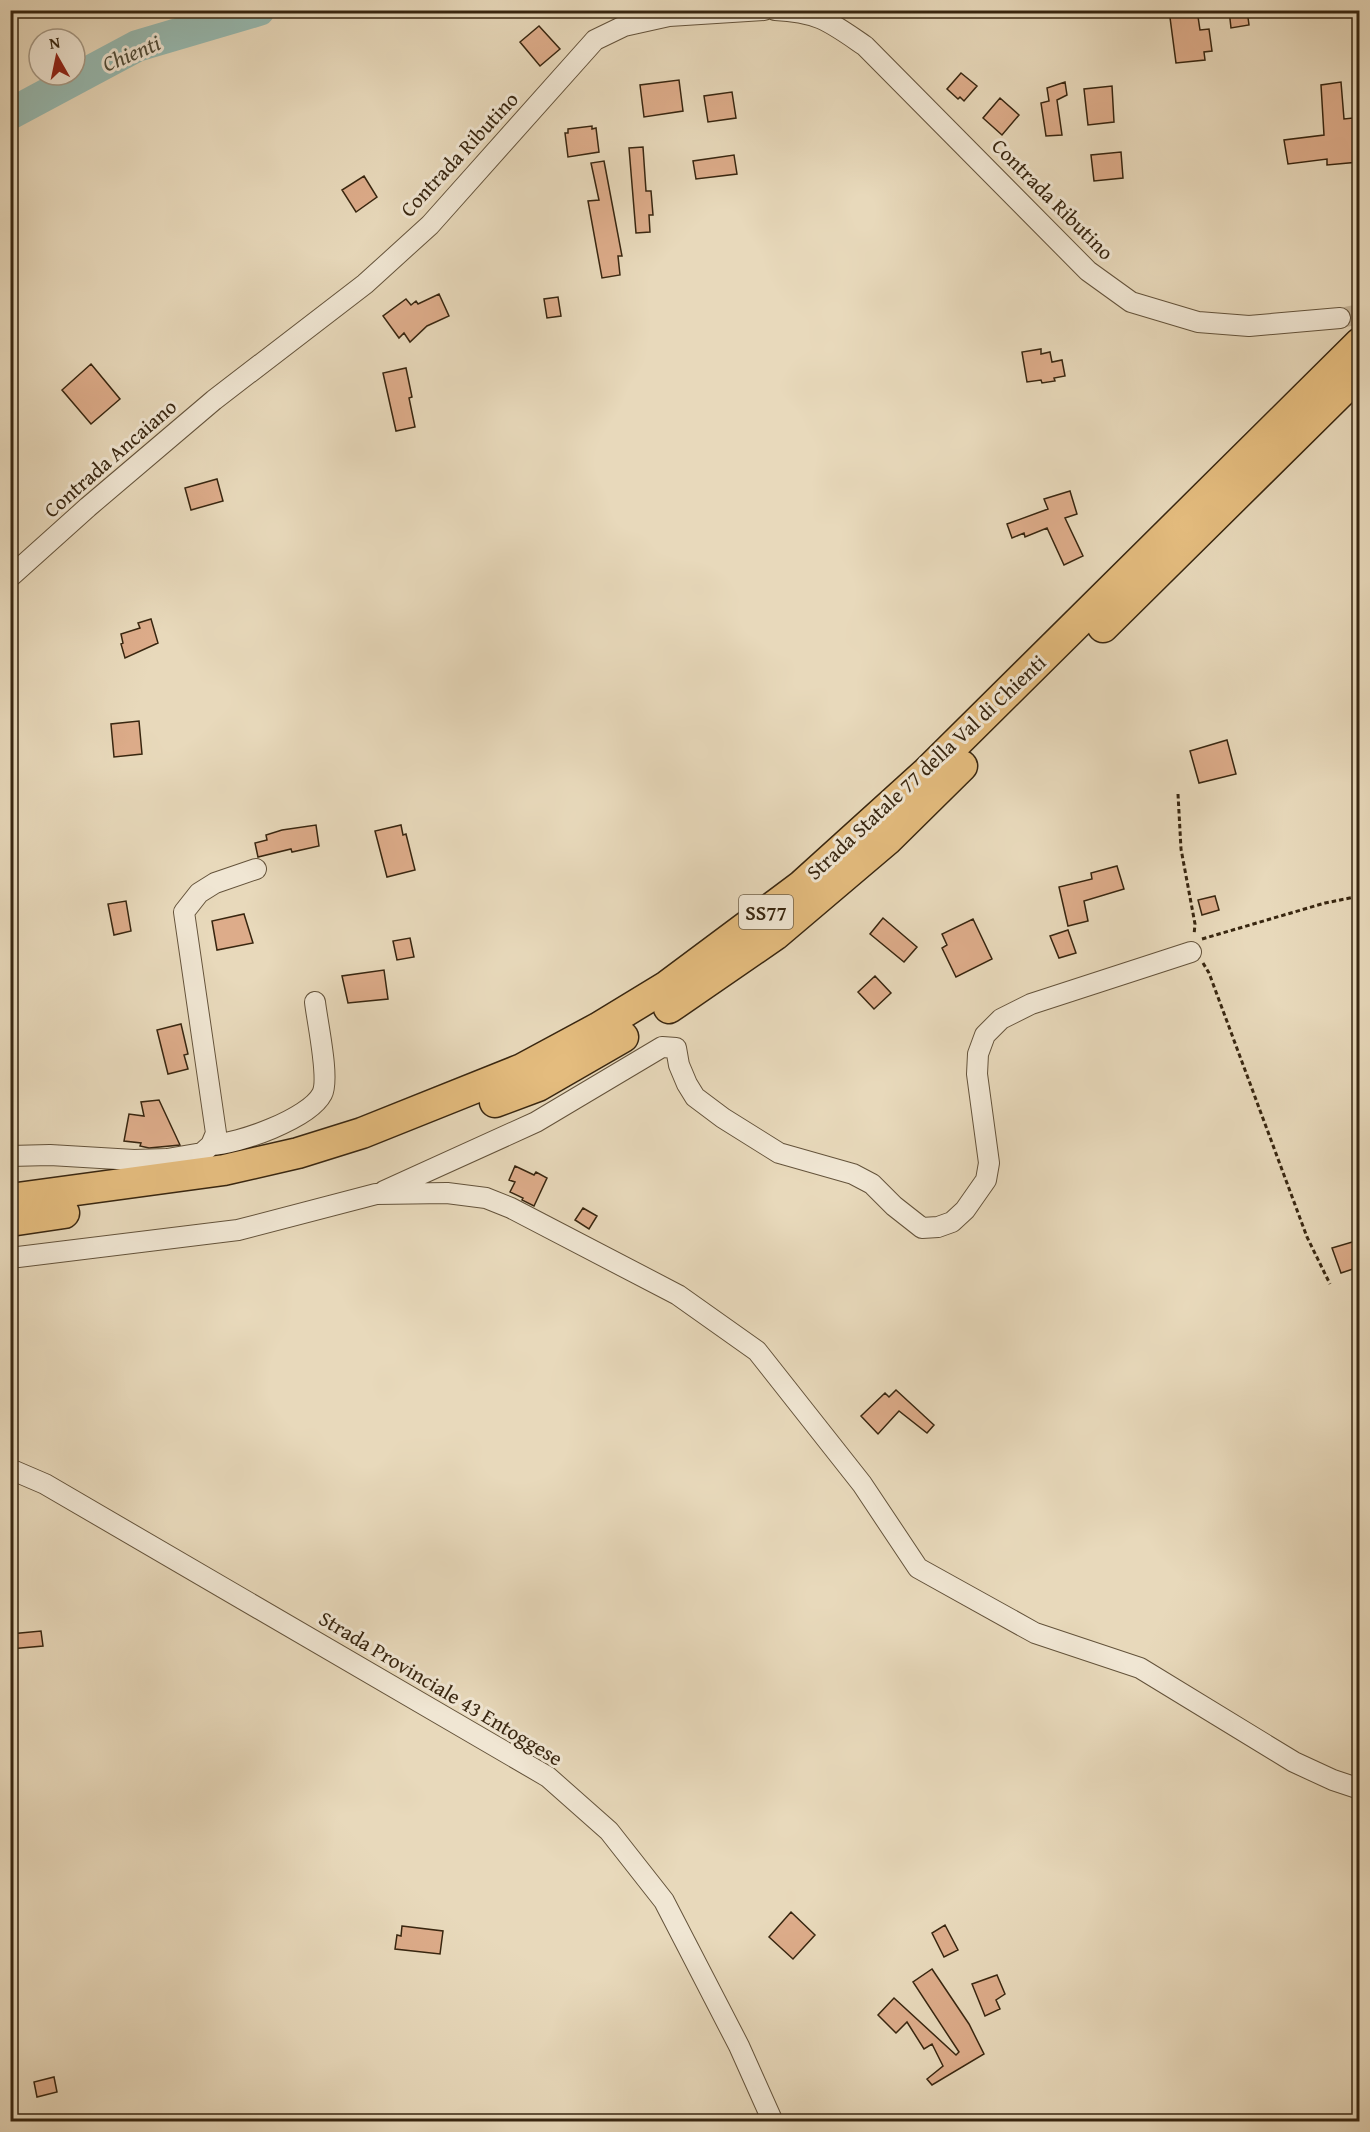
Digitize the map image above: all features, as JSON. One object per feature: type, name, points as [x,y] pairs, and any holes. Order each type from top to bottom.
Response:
[{"type":"highway","name":"Strada Statale 77 della Val di Chienti","points":[[10,1199],[224,1170],[298,1153],[362,1133],[522,1069],[598,1028],[667,986],[801,886],[927,772],[1359,343]]},
{"type":"highway","name":"Strada Statale 77 della Val di Chienti","points":[[10,1221],[227,1187],[325,1164],[369,1151],[538,1086],[613,1044],[682,1000],[775,935],[887,840],[1359,373]]},
{"type":"street","name":"Contrada Ributino","points":[[214,400],[365,284],[430,225],[595,40],[624,26],[669,16],[764,10]]},
{"type":"street","name":"Contrada Ributino","points":[[775,10],[797,11],[824,18],[866,46],[1088,271],[1131,302],[1208,323],[1249,326],[1340,318]]},
{"type":"street","name":"Contrada Ancaiano","points":[[10,577],[214,400]]},
{"type":"street","points":[[10,1156],[167,1159],[202,1153],[211,1145],[216,1133],[184,912],[199,893],[215,883],[256,869]]},
{"type":"street","points":[[10,1258],[238,1230],[376,1194],[536,1122],[662,1047],[676,1048],[683,1075],[695,1097],[723,1118],[779,1153],[853,1174],[863,1179],[872,1184],[894,1206],[922,1228],[938,1227],[952,1222],[965,1209],[986,1180],[990,1163],[977,1074],[978,1054],[985,1035],[1001,1019],[1031,1004],[1191,952]]},
{"type":"street","points":[[211,1145],[227,1144],[271,1128],[308,1110],[323,1093],[325,1075],[315,1002]]},
{"type":"street","points":[[376,1194],[447,1193],[486,1198],[511,1208],[678,1295],[757,1352],[862,1484],[918,1568],[1035,1633],[1140,1668],[1294,1762],[1359,1789]]},
{"type":"street","name":"Strada Provinciale 43 Entoggese","points":[[10,1469],[45,1484],[548,1777],[609,1831],[664,1901],[740,2046],[772,2121]]},
{"type":"path","points":[[1178,795],[1181,849],[1195,924],[1194,942],[1325,903],[1359,896]]},
{"type":"path","points":[[1191,952],[1202,961],[1209,973],[1307,1237],[1330,1284]]},
{"type":"building","points":[[1169,10],[1197,10],[1200,30],[1209,29],[1212,51],[1204,52],[1205,60],[1176,63]]},
{"type":"building","points":[[1229,10],[1247,10],[1249,25],[1231,28]]},
{"type":"building","points":[[539,26],[560,49],[540,66],[520,42]]},
{"type":"building","points":[[961,73],[977,86],[964,101],[960,97],[958,99],[947,89]]},
{"type":"building","points":[[679,80],[683,111],[644,117],[640,85]]},
{"type":"building","points":[[1065,82],[1067,95],[1057,100],[1062,135],[1046,136],[1041,103],[1049,101],[1047,88]]},
{"type":"building","points":[[1341,82],[1344,119],[1353,118],[1355,138],[1359,137],[1359,162],[1327,165],[1327,159],[1288,164],[1284,140],[1324,135],[1321,85]]},
{"type":"building","points":[[1112,86],[1114,122],[1088,125],[1084,89]]},
{"type":"building","points":[[732,92],[736,118],[708,122],[704,96]]},
{"type":"building","points":[[1000,98],[1019,115],[1002,135],[983,118]]},
{"type":"building","points":[[592,126],[592,129],[596,128],[599,152],[568,157],[565,133],[568,133],[568,129]]},
{"type":"building","points":[[643,147],[646,191],[651,191],[653,215],[649,215],[650,232],[636,233],[629,148]]},
{"type":"building","points":[[1121,152],[1123,178],[1094,181],[1091,155]]},
{"type":"building","points":[[734,155],[737,174],[696,179],[693,161]]},
{"type":"building","points":[[604,161],[622,256],[618,256],[620,275],[602,278],[588,201],[599,200],[591,163]]},
{"type":"building","points":[[364,176],[377,197],[356,212],[342,190]]},
{"type":"building","points":[[439,294],[449,316],[427,326],[410,342],[404,333],[399,338],[383,316],[406,299],[411,305],[416,301],[418,304]]},
{"type":"building","points":[[558,297],[561,316],[547,318],[544,299]]},
{"type":"building","points":[[1041,349],[1041,354],[1050,352],[1052,362],[1062,360],[1065,376],[1054,378],[1055,381],[1027,382],[1022,352]]},
{"type":"building","points":[[91,364],[120,399],[91,424],[62,390]]},
{"type":"building","points":[[406,368],[415,427],[396,431],[383,373]]},
{"type":"building","points":[[217,479],[223,501],[191,510],[185,488]]},
{"type":"building","points":[[1070,491],[1077,514],[1065,518],[1083,556],[1064,565],[1047,528],[1025,537],[1024,533],[1012,538],[1007,524],[1048,509],[1044,499]]},
{"type":"building","points":[[151,619],[158,643],[125,658],[121,634],[140,628],[138,623]]},
{"type":"building","points":[[139,721],[142,754],[114,757],[111,724]]},
{"type":"building","points":[[1227,740],[1236,774],[1199,783],[1190,751]]},
{"type":"building","points":[[316,825],[319,846],[292,852],[291,849],[258,857],[255,843],[267,840],[266,835]]},
{"type":"building","points":[[401,825],[403,835],[406,834],[415,870],[387,877],[375,831]]},
{"type":"building","points":[[1117,866],[1124,889],[1084,901],[1088,921],[1068,926],[1059,887],[1092,879],[1091,873]]},
{"type":"building","points":[[1215,896],[1219,910],[1202,915],[1198,900]]},
{"type":"building","points":[[126,901],[131,931],[114,935],[108,904]]},
{"type":"building","points":[[244,914],[253,943],[217,950],[212,921]]},
{"type":"building","points":[[883,918],[917,947],[904,962],[870,934]]},
{"type":"building","points":[[973,919],[992,959],[956,977],[942,948],[947,945],[942,934]]},
{"type":"building","points":[[1068,930],[1076,953],[1059,958],[1050,936]]},
{"type":"building","points":[[410,938],[414,957],[397,960],[393,941]]},
{"type":"building","points":[[384,970],[388,999],[348,1003],[342,976]]},
{"type":"building","points":[[875,976],[891,993],[874,1009],[858,992]]},
{"type":"building","points":[[181,1024],[188,1054],[184,1055],[188,1069],[168,1074],[157,1030]]},
{"type":"building","points":[[159,1100],[180,1145],[149,1148],[140,1146],[141,1143],[124,1141],[129,1114],[144,1116],[141,1102]]},
{"type":"building","points":[[515,1166],[547,1178],[534,1206],[510,1192],[515,1182],[509,1180]]},
{"type":"building","points":[[583,1208],[597,1216],[589,1229],[575,1220]]},
{"type":"building","points":[[1359,1240],[1359,1267],[1341,1273],[1332,1248]]},
{"type":"building","points":[[896,1390],[934,1425],[927,1433],[899,1411],[878,1434],[861,1416],[885,1393],[889,1397]]},
{"type":"building","points":[[41,1631],[43,1646],[10,1649],[10,1634]]},
{"type":"building","points":[[791,1912],[815,1935],[793,1959],[769,1937]]},
{"type":"building","points":[[945,1925],[958,1950],[944,1957],[932,1933]]},
{"type":"building","points":[[402,1926],[443,1931],[440,1954],[395,1949],[397,1935],[401,1936]]},
{"type":"building","points":[[932,1969],[969,2024],[984,2054],[932,2085],[927,2079],[943,2066],[932,2044],[924,2049],[907,2022],[896,2033],[878,2015],[894,1998],[956,2055],[959,2052],[913,1982]]},
{"type":"building","points":[[997,1975],[1005,1994],[996,2000],[1000,2009],[985,2016],[972,1984]]},
{"type":"building","points":[[54,2077],[57,2092],[37,2097],[34,2082]]},
{"type":"waterway","name":"Chienti","points":[[10,114],[137,46],[259,10]]},
{"type":"tunnel","points":[[1340,318],[1360,314]]}]
